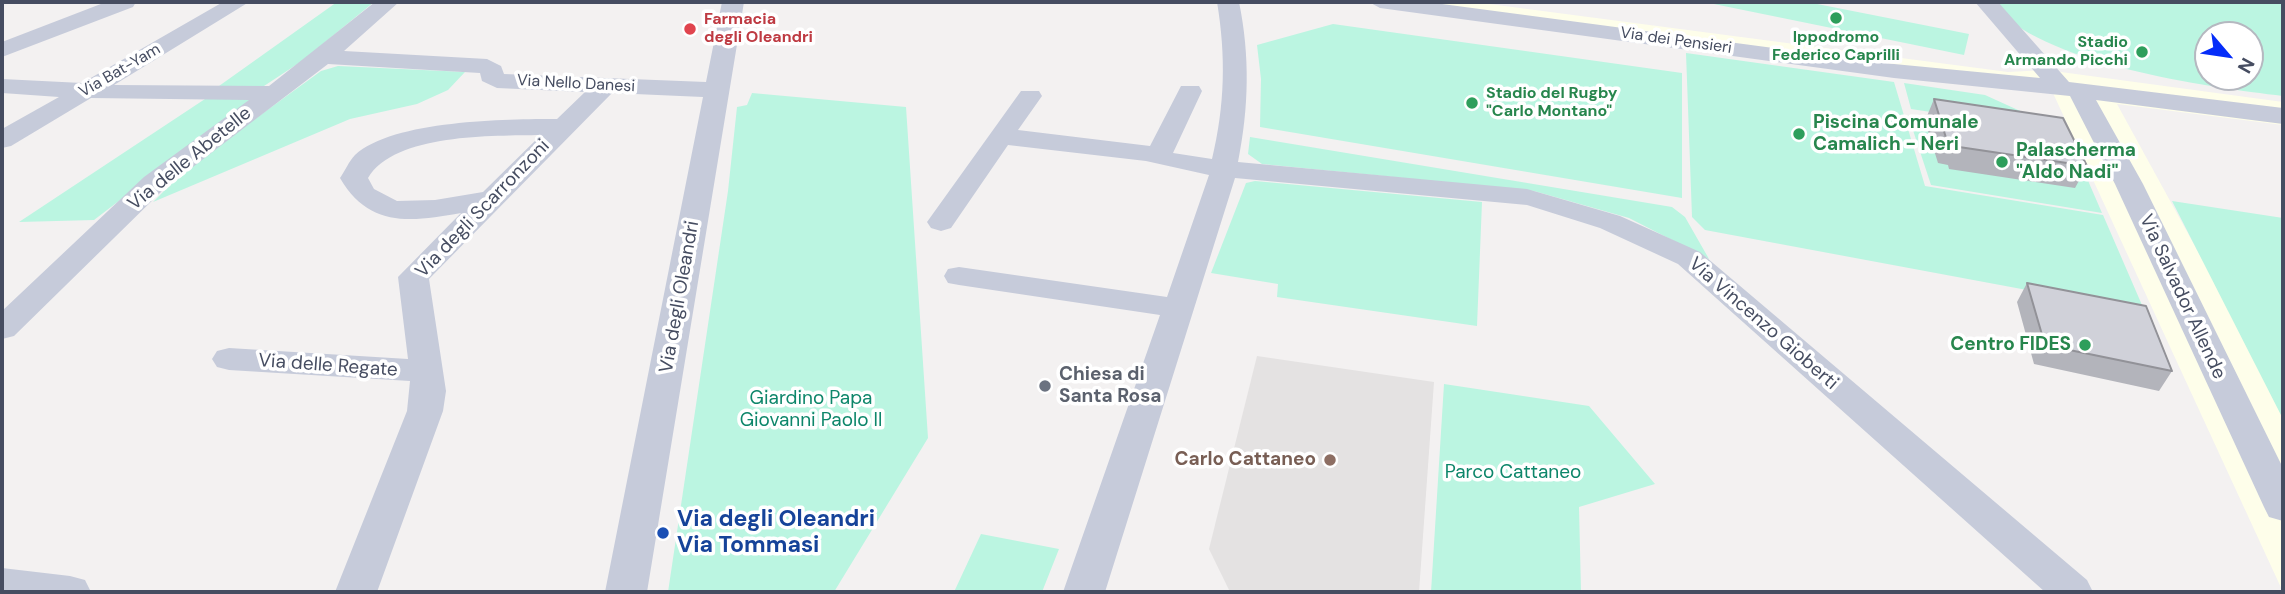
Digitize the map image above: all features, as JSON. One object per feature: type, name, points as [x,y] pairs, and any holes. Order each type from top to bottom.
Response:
[{"type":"street","points":[[2,50],[125,2]]},
{"type":"street","name":"Via Bat-Yam","points":[[2,140],[239,2]]},
{"type":"street","name":"Via delle Abetelle","points":[[2,328],[154,183],[323,57],[388,2]]},
{"type":"street","name":"Via degli Oleandri","points":[[626,592],[733,2]]},
{"type":"street","name":"Via dei Pensieri","points":[[1380,2],[1905,72],[2070,88],[2283,116]]},
{"type":"street","name":"Via dei Pensieri","points":[[1450,2],[1913,64],[1973,77]]},
{"type":"street","name":"Via Salvador Allende","points":[[1986,2],[2070,88],[2129,184],[2283,507]]},
{"type":"street","points":[[1084,592],[1224,169],[1237,82],[1231,3]]},
{"type":"street","name":"Via Nello Danesi","points":[[323,57],[487,66],[493,71],[491,76],[497,80],[715,90]]},
{"type":"street","points":[[2,86],[84,92],[273,93]]},
{"type":"street","name":"Via degli Scarronzoni","points":[[356,592],[422,424],[429,391],[413,277],[605,86]]},
{"type":"street","points":[[1158,155],[1190,91]]},
{"type":"street","points":[[941,222],[1030,96]]},
{"type":"street","points":[[491,199],[414,209],[387,208],[364,194],[356,184],[355,174],[373,154],[416,139],[469,131],[564,127]]},
{"type":"street","name":"Via Vincenzo Gioberti","points":[[1001,136],[1158,155],[1157,158],[1224,169],[1527,198],[1573,208],[1618,224],[1689,258],[2072,592]]},
{"type":"street","points":[[959,276],[1178,308]]},
{"type":"street","name":"Via delle Regate","points":[[229,359],[426,371]]},
{"type":"street","points":[[2,584],[70,592]]},
{"type":"shaded area","points":[[1387,2],[1474,2],[2008,72],[2046,70],[2283,102],[2283,125],[2117,104],[2283,407],[2283,592],[2053,93]]},
{"type":"shaded area","name":"Carlo Cattaneo","points":[[1257,356],[1434,382],[1419,592],[1230,592],[1209,549]]},
{"type":"green space","points":[[337,2],[374,2],[302,61],[264,86],[219,86]]},
{"type":"green space","name":"Ippodromo Federico Caprilli","points":[[1704,2],[1807,2],[1969,34],[1964,55]]},
{"type":"green space","name":"Stadio Armando Picchi","points":[[1991,2],[2283,2],[2283,96],[2248,91],[2264,91],[2264,21],[2194,21],[2194,83],[2127,69],[2084,57],[2046,42],[2014,23]]},
{"type":"green space","name":"Stadio del Rugby \"Carlo Montano\"","points":[[1333,24],[1682,73],[1682,198],[1260,127],[1261,79],[1257,45]]},
{"type":"green space","name":"Piscina Comunale Camalich - Neri","points":[[1686,53],[1894,82],[1925,186],[2103,215],[2145,312],[1705,230],[1692,217]]},
{"type":"green space","points":[[338,66],[465,72],[448,90],[417,104],[350,119],[153,202],[186,169],[321,71]]},
{"type":"green space","points":[[1904,83],[1985,95],[2040,120],[2043,129],[1911,109]]},
{"type":"green space","name":"Giardino Papa Giovanni Paolo II","points":[[752,93],[906,107],[928,438],[834,592],[668,592],[728,191],[737,107],[747,105]]},
{"type":"green space","points":[[205,99],[252,99],[94,220],[19,222]]},
{"type":"green space","name":"Palascherma \"Aldo Nadi\"","points":[[1908,115],[2070,139],[2102,213],[1931,185]]},
{"type":"green space","points":[[1250,137],[1672,207],[1685,217],[1709,259],[1629,218],[1534,191],[1262,164],[1248,154]]},
{"type":"green space","points":[[1255,181],[1482,202],[1477,326],[1277,297],[1278,284],[1211,273],[1246,183]]},
{"type":"green space","points":[[2172,201],[2283,218],[2283,419]]},
{"type":"green space","name":"Parco Cattaneo","points":[[1444,384],[1589,406],[1655,484],[1579,507],[1581,592],[1431,592]]},
{"type":"green space","points":[[981,534],[1059,549],[1042,592],[954,592]]},
{"type":"building","points":[[1934,99],[2063,118],[2087,166],[1959,147],[1958,143],[1947,141]]},
{"type":"building","points":[[2027,283],[2146,306],[2172,371],[2045,345]]},
{"type":"place","name":"Ippodromo Federico Caprilli","points":[[1836,18]]},
{"type":"place","name":"Farmacia degli Oleandri","points":[[690,29]]},
{"type":"place","name":"Stadio Armando Picchi","points":[[2142,52]]},
{"type":"place","name":"Stadio del Rugby \"Carlo Montano\"","points":[[1472,103]]},
{"type":"place","name":"Piscina Comunale Camalich - Neri","points":[[1799,134]]},
{"type":"place","name":"Palascherma \"Aldo Nadi\"","points":[[2002,162]]},
{"type":"place","name":"Centro FIDES","points":[[2085,345]]},
{"type":"place","name":"Chiesa di Santa Rosa","points":[[1045,386]]},
{"type":"place","name":"Carlo Cattaneo","points":[[1330,460]]},
{"type":"place","name":"Via degli Oleandri Via Tommasi","points":[[663,533]]}]
